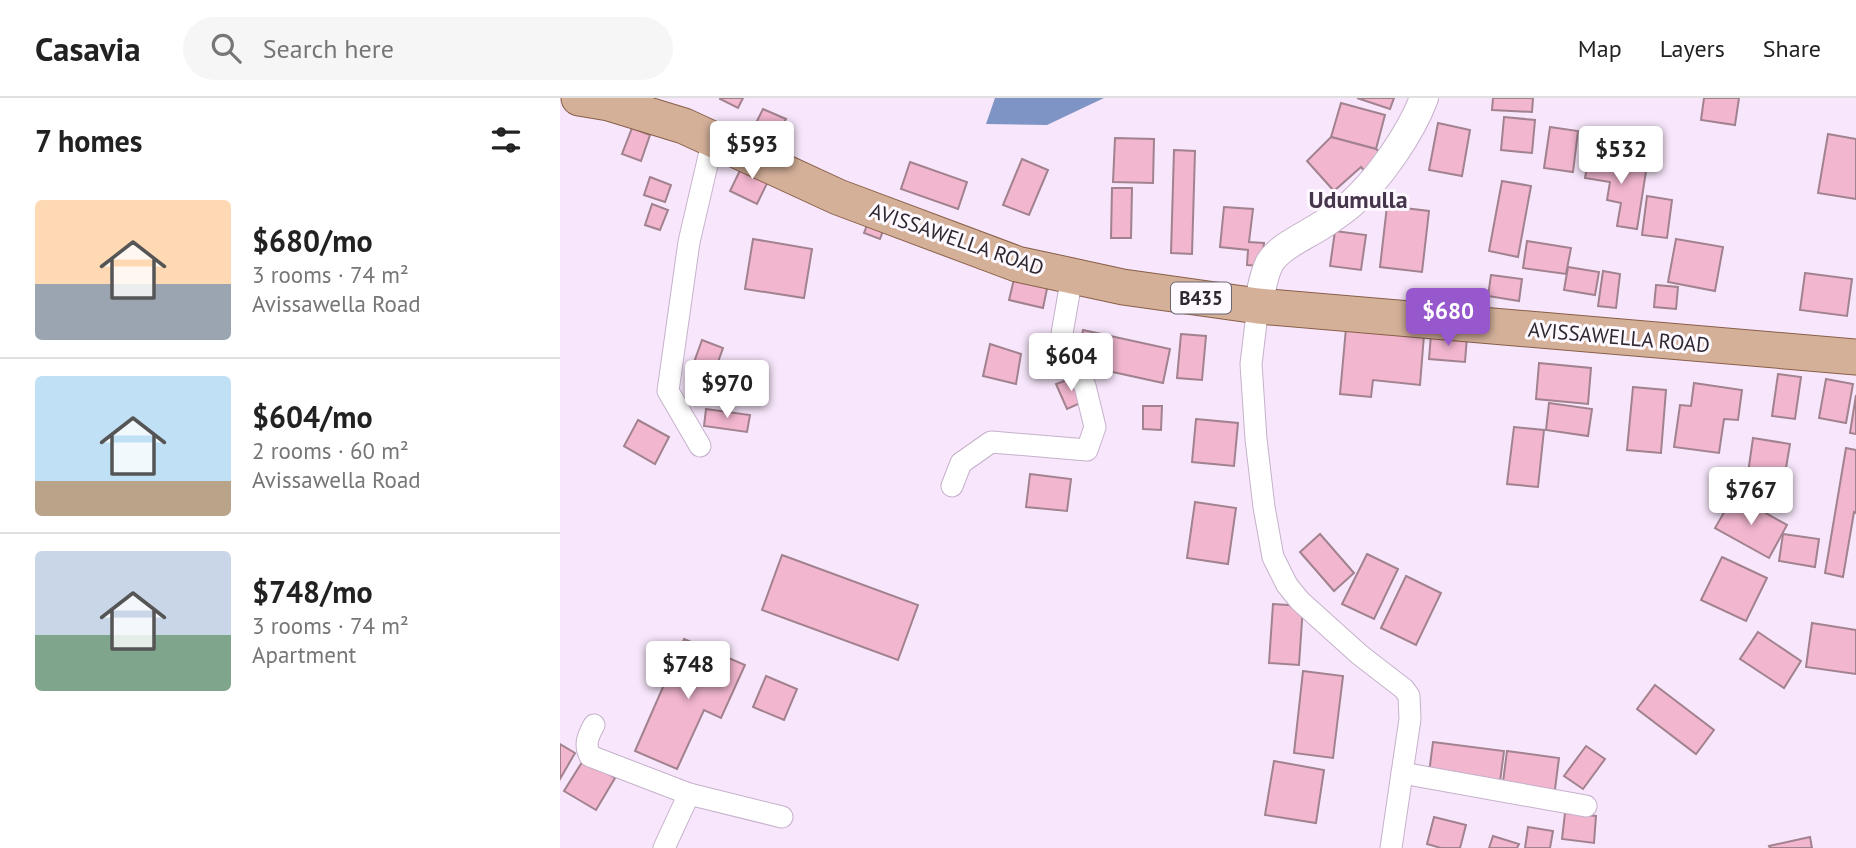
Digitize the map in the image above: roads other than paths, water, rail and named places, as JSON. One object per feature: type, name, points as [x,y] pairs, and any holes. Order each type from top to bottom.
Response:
[{"type":"main road","name":"AVISSAWELLA ROAD","points":[[579,98],[609,103],[684,126],[838,197],[1017,264],[1123,287],[1258,306],[1856,357]]},
{"type":"street","points":[[1391,848],[1410,719],[1409,696],[1300,601],[1287,585],[1273,557],[1256,439],[1251,364],[1258,306],[1270,263],[1288,246],[1325,224],[1351,203],[1380,174],[1418,115],[1424,98]]},
{"type":"street","points":[[700,446],[668,391],[689,242],[713,139]]},
{"type":"street","points":[[952,486],[961,463],[991,443],[1087,450],[1095,427],[1085,386],[1060,345],[1072,276]]},
{"type":"street","points":[[594,725],[586,748],[590,756],[689,794],[782,817]]},
{"type":"street","points":[[1402,773],[1586,806]]},
{"type":"street","points":[[664,848],[689,794]]},
{"type":"water","points":[[995,98],[1104,98],[1047,125],[986,124]]},
{"type":"district","name":"Udumulla","points":[[1358,199]]}]
